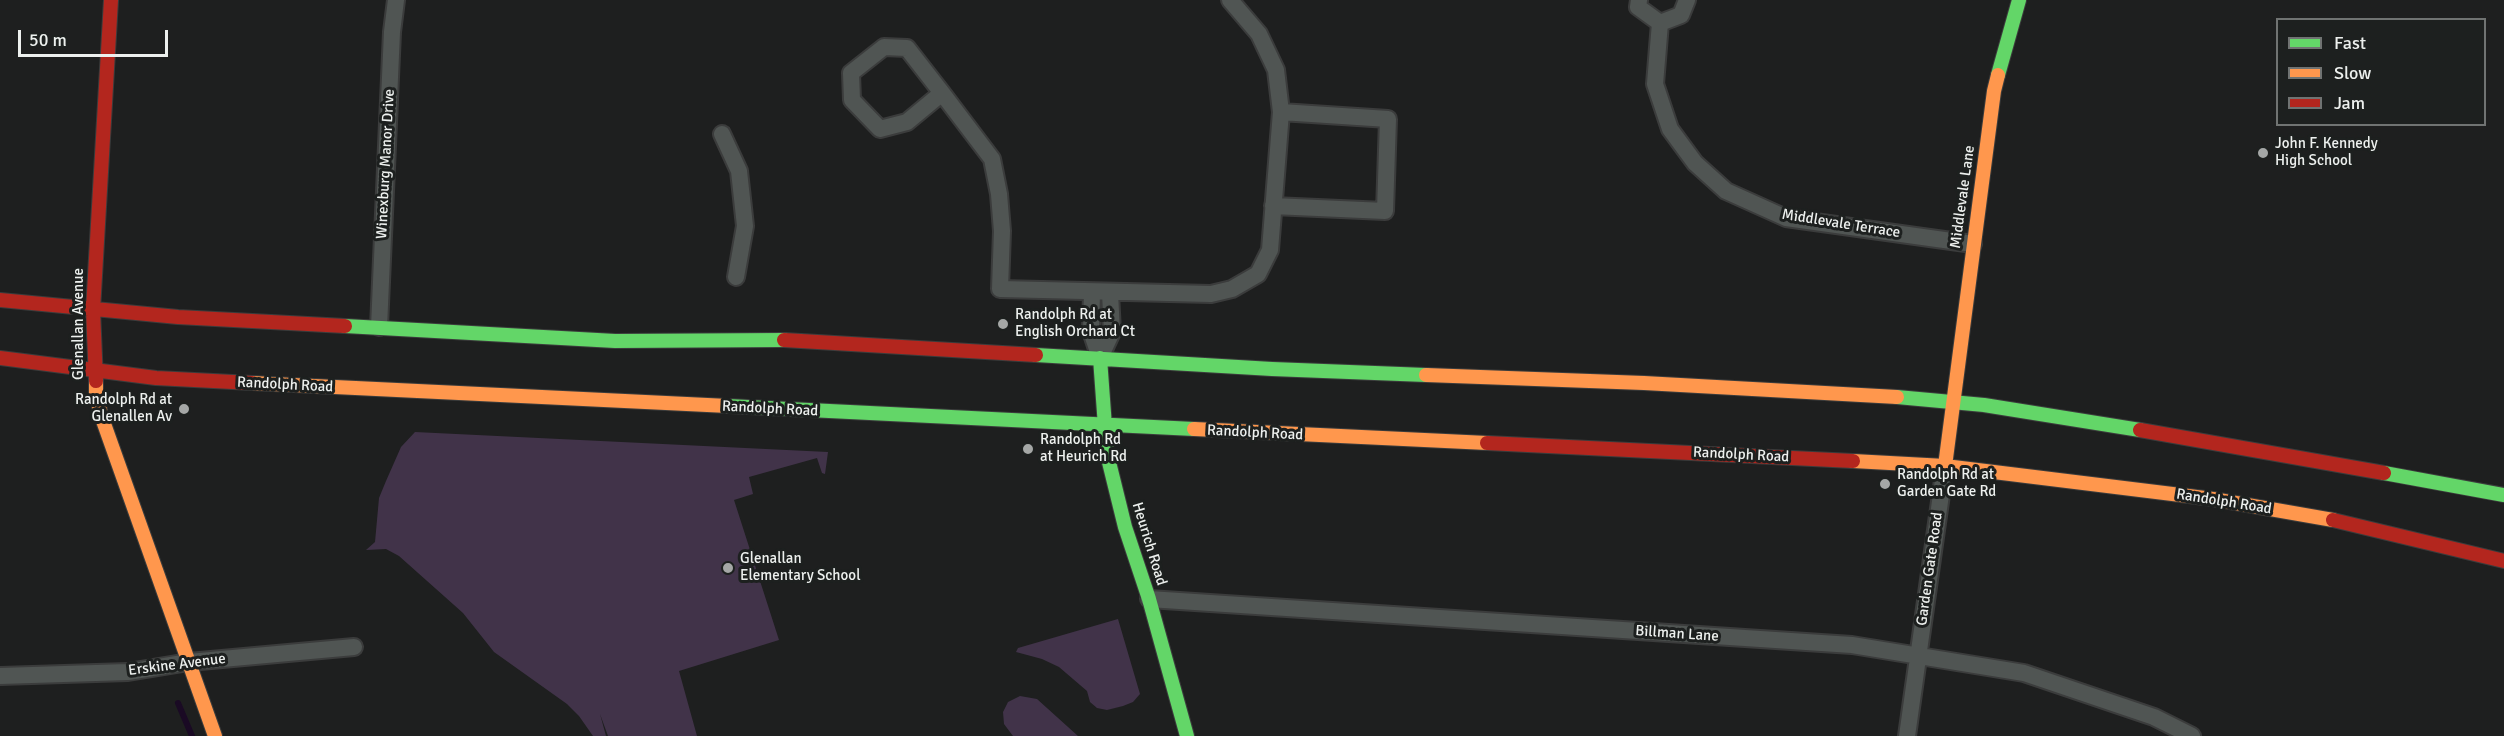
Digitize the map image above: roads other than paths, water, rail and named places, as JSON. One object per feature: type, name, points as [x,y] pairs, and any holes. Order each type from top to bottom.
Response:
[{"type":"main road","name":"Glenallan Avenue","points":[[111,0],[93,310],[94,370],[102,418],[215,736]]},
{"type":"main road","name":"Middlevale Lane","points":[[1954,402],[1994,91],[2019,0]]},
{"type":"main road","points":[[0,300],[178,317],[615,342],[786,340],[1272,369],[1644,383],[1954,402],[2246,447],[2504,495]]},
{"type":"main road","name":"Randolph Road","points":[[0,358],[156,378],[1945,466],[2213,499],[2329,519],[2504,561]]},
{"type":"main road","name":"Heurich Road","points":[[1100,358],[1107,454],[1123,517],[1149,599],[1187,736]]},
{"type":"main road","name":"Garden Gate Road","points":[[1945,466],[1954,402]]},
{"type":"main road","points":[[2444,545],[2504,550]]},
{"type":"street","name":"Winexburg Manor Drive","points":[[379,327],[392,32],[396,0]]},
{"type":"street","points":[[942,93],[908,122],[880,129],[852,100],[851,73],[884,47],[907,48],[942,93],[992,159],[999,194],[1002,231],[1000,288],[1110,293],[1211,294],[1232,289],[1258,274],[1269,250],[1281,112],[1276,70],[1259,34],[1230,0]]},
{"type":"street","points":[[1639,0],[1638,6],[1660,23],[1681,15],[1687,0]]},
{"type":"street","name":"Middlevale Terrace","points":[[1660,23],[1655,84],[1670,129],[1695,163],[1726,191],[1786,218],[1973,244]]},
{"type":"street","points":[[1273,206],[1385,211],[1388,119],[1281,112]]},
{"type":"street","points":[[722,134],[739,171],[745,226],[736,277]]},
{"type":"street","points":[[1092,292],[1091,331],[1100,358]]},
{"type":"street","points":[[1100,358],[1112,332],[1110,293]]},
{"type":"street","name":"Garden Gate Road","points":[[1908,736],[1945,466]]},
{"type":"street","name":"Billman Lane","points":[[1149,599],[1852,645],[2024,673],[2154,717],[2192,736]]},
{"type":"street","name":"Erskine Avenue","points":[[0,676],[128,672],[189,662],[354,648]]},
{"type":"waterway","points":[[178,703],[192,736]]},
{"type":"place","name":"John F. Kennedy High School","points":[[2263,153]]},
{"type":"place","name":"Randolph Rd at English Orchard Ct","points":[[1003,324]]},
{"type":"place","name":"Randolph Rd at Glenallen Av","points":[[184,409]]},
{"type":"place","name":"Randolph Rd at Heurich Rd","points":[[1028,449]]},
{"type":"place","name":"Randolph Rd at Garden Gate Rd","points":[[1885,484]]},
{"type":"place","name":"Glenallan Elementary School","points":[[728,568]]}]
